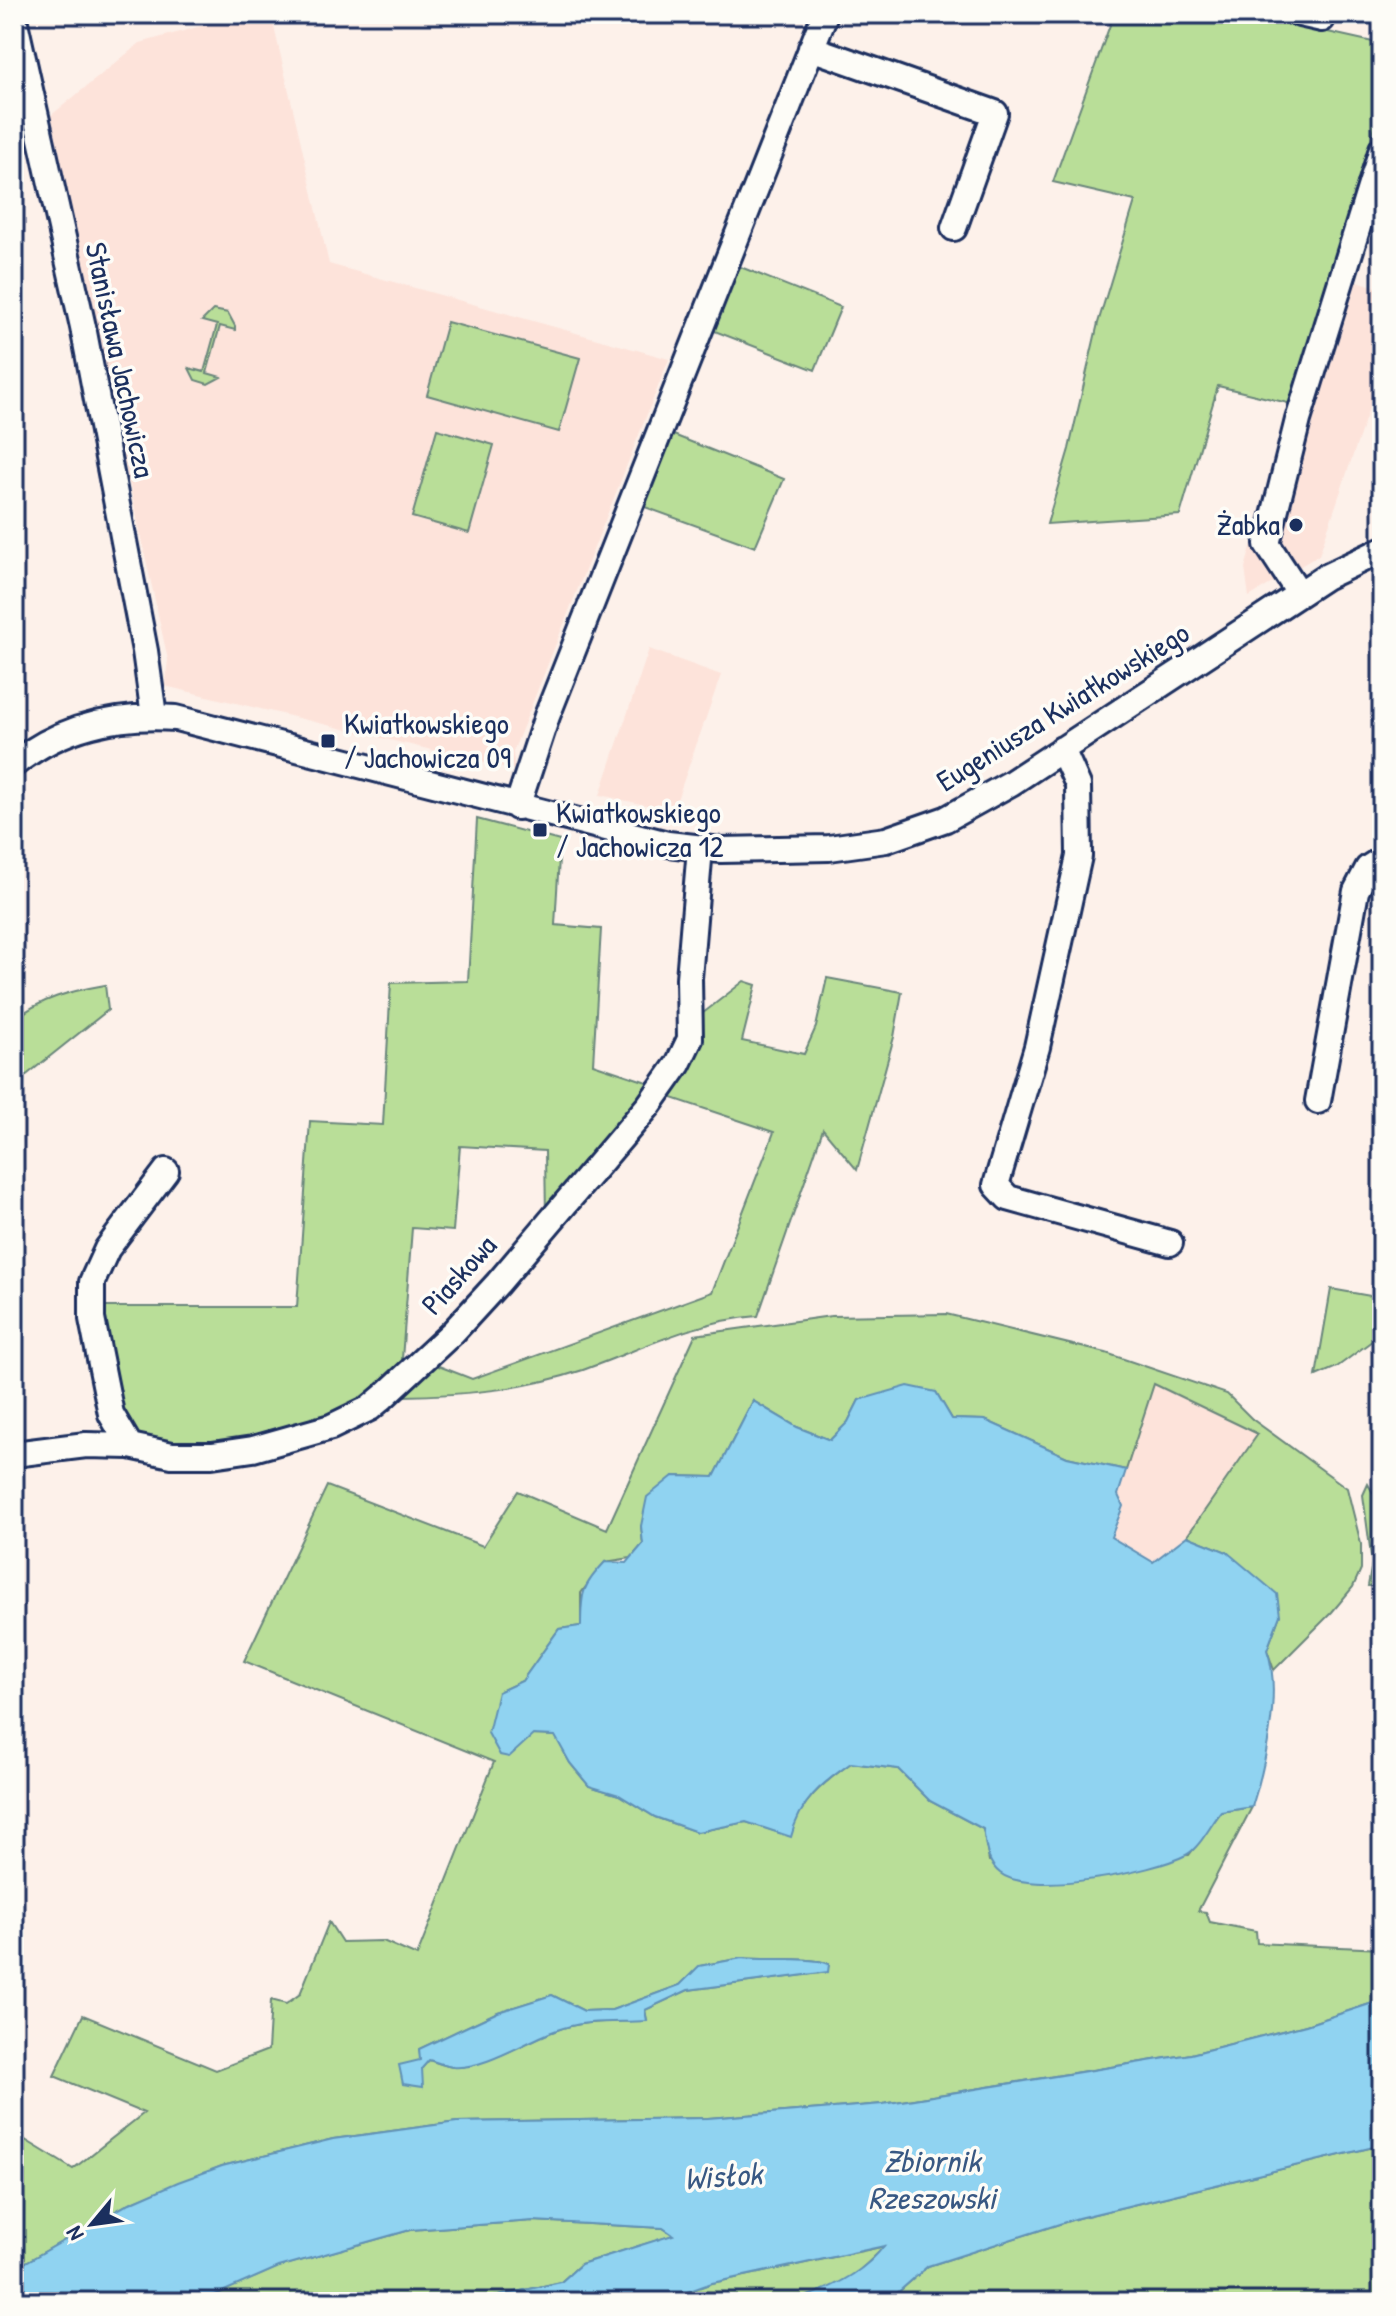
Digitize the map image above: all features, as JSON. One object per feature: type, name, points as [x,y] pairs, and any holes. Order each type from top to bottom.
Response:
[{"type":"street","points":[[517,807],[538,741],[825,14]]},
{"type":"street","name":"Stanisława Jachowicza","points":[[14,18],[83,327],[145,651],[154,716]]},
{"type":"street","points":[[811,48],[995,113],[954,228]]},
{"type":"street","points":[[1299,593],[1267,544],[1298,420],[1382,149]]},
{"type":"street","name":"Eugeniusza Kwiatkowskiego","points":[[14,764],[49,740],[79,728],[102,721],[154,716],[204,724],[628,835],[700,848],[785,850],[886,840],[971,807],[1299,593],[1357,559],[1382,550]]},
{"type":"street","points":[[1062,749],[1078,785],[1079,856],[1037,1047],[996,1185],[1008,1198],[1170,1243]]},
{"type":"street","name":"Piaskowa","points":[[14,1454],[86,1445],[130,1446],[172,1455],[212,1455],[291,1440],[331,1427],[370,1408],[453,1332],[649,1105],[678,1064],[690,1039],[689,978],[700,848]]},
{"type":"street","points":[[1318,1101],[1356,891],[1368,868],[1382,859]]},
{"type":"street","points":[[130,1446],[111,1414],[92,1319],[92,1282],[107,1249],[166,1171]]},
{"type":"shaded area","points":[[245,14],[271,14],[329,264],[669,359],[513,752],[515,770],[165,686],[168,660],[49,117],[140,43]]},
{"type":"shaded area","points":[[1330,272],[1382,289],[1382,370],[1319,555],[1249,597],[1245,568]]},
{"type":"shaded area","points":[[649,649],[721,675],[673,811],[600,795]]},
{"type":"shaded area","points":[[1154,1384],[1258,1434],[1187,1536],[1153,1562],[1111,1537],[1123,1506],[1118,1495]]},
{"type":"green space","points":[[1114,14],[1247,14],[1382,44],[1382,103],[1292,404],[1218,386],[1180,515],[1047,524],[1069,449],[1098,323],[1135,201],[1053,182]]},
{"type":"green space","points":[[738,266],[841,307],[815,370],[712,330]]},
{"type":"green space","points":[[213,310],[228,313],[235,330],[220,326],[207,373],[221,377],[208,384],[195,380],[189,368],[204,372],[217,325],[202,321]]},
{"type":"green space","points":[[447,322],[580,358],[559,432],[427,395]]},
{"type":"green space","points":[[437,429],[494,445],[469,533],[412,517]]},
{"type":"green space","points":[[671,434],[784,479],[755,547],[642,506]]},
{"type":"green space","points":[[477,819],[560,841],[555,925],[601,929],[593,1064],[656,1085],[546,1217],[545,1151],[460,1146],[453,1231],[412,1228],[401,1372],[363,1408],[224,1445],[148,1443],[129,1431],[120,1420],[98,1307],[297,1307],[310,1121],[383,1125],[391,983],[468,981]]},
{"type":"green space","points":[[827,978],[902,992],[894,1037],[857,1170],[823,1129],[758,1316],[690,1330],[561,1377],[471,1393],[402,1396],[436,1365],[472,1379],[712,1292],[774,1132],[669,1097],[698,1017],[744,981],[756,985],[742,1041],[804,1054],[816,1027]]},
{"type":"green space","points":[[105,985],[108,1010],[19,1081],[14,1076],[14,1020],[57,996]]},
{"type":"green space","points":[[1331,1289],[1382,1298],[1376,1338],[1337,1367],[1316,1376]]},
{"type":"green space","points":[[946,1314],[1106,1353],[1227,1394],[1252,1419],[1347,1488],[1361,1544],[1361,1569],[1353,1587],[1274,1670],[1267,1650],[1280,1615],[1227,1552],[1187,1536],[1258,1434],[1154,1384],[1126,1470],[1067,1457],[985,1420],[952,1419],[936,1392],[859,1400],[848,1422],[830,1440],[797,1427],[753,1401],[714,1477],[673,1476],[641,1526],[643,1544],[631,1558],[605,1562],[581,1593],[581,1626],[559,1629],[522,1681],[498,1692],[533,1735],[556,1736],[570,1763],[589,1786],[619,1795],[655,1817],[697,1832],[746,1822],[790,1836],[813,1794],[851,1763],[898,1769],[930,1801],[983,1829],[989,1861],[1189,1855],[1221,1812],[1252,1807],[1198,1911],[1206,1912],[1210,1922],[1256,1931],[1257,1943],[1382,1949],[1382,2000],[1306,2025],[1191,2054],[883,2104],[708,2118],[457,2122],[333,2139],[222,2166],[130,2203],[14,2269],[14,2151],[22,2138],[73,2169],[144,2113],[54,2076],[83,2015],[216,2070],[268,2050],[271,2000],[286,2004],[300,1994],[329,1922],[342,1942],[383,1941],[417,1956],[494,1762],[244,1661],[327,1486],[483,1546],[518,1491],[607,1529],[695,1335],[831,1316]],"holes":[[[742,1958],[811,1960],[829,1964],[827,1972],[688,1990],[645,2010],[647,2020],[568,2027],[478,2063],[453,2067],[429,2060],[422,2068],[419,2049],[498,2012],[552,1995],[584,2011],[612,2010],[680,1985],[700,1966]]]},
{"type":"green space","points":[[1368,1484],[1382,1509],[1382,1594],[1377,1586],[1368,1586],[1372,1563],[1363,1495]]},
{"type":"green space","points":[[1382,2145],[1382,2302],[887,2302],[928,2266],[1078,2218]]},
{"type":"green space","points":[[533,2221],[663,2228],[674,2235],[581,2264],[561,2282],[471,2302],[199,2302],[278,2267],[410,2230]]},
{"type":"green space","points":[[886,2246],[848,2279],[804,2297],[756,2304],[659,2302],[712,2283]]},
{"type":"water","points":[[908,1386],[936,1392],[952,1419],[985,1420],[1067,1457],[1126,1470],[1118,1495],[1123,1506],[1111,1537],[1153,1562],[1187,1536],[1227,1552],[1277,1594],[1280,1615],[1267,1650],[1273,1686],[1270,1728],[1252,1807],[1221,1812],[1196,1847],[1170,1862],[1092,1879],[1037,1883],[1015,1880],[995,1869],[989,1858],[983,1829],[930,1801],[898,1769],[851,1763],[813,1794],[800,1813],[791,1837],[746,1822],[697,1832],[655,1817],[619,1795],[589,1786],[570,1763],[555,1736],[533,1735],[509,1757],[500,1755],[488,1733],[498,1692],[522,1681],[559,1629],[581,1626],[583,1598],[592,1577],[605,1562],[627,1563],[643,1544],[641,1526],[647,1497],[673,1476],[714,1477],[753,1401],[797,1427],[830,1440],[848,1422],[859,1400]]},
{"type":"water","points":[[742,1958],[811,1960],[829,1964],[828,1972],[688,1990],[645,2010],[647,2021],[568,2027],[478,2064],[453,2067],[429,2060],[422,2068],[423,2087],[403,2084],[399,2065],[420,2060],[419,2049],[498,2012],[552,1995],[584,2011],[612,2010],[680,1985],[699,1966]]},
{"type":"water","name":"Zbiornik Rzeszowski","points":[[1382,2000],[1382,2145],[1078,2218],[928,2266],[887,2302],[788,2302],[841,2282],[875,2257],[884,2246],[712,2283],[659,2302],[471,2302],[561,2282],[581,2264],[673,2235],[663,2228],[533,2221],[410,2230],[279,2267],[199,2302],[14,2302],[14,2269],[130,2203],[222,2166],[333,2139],[457,2122],[708,2118],[883,2104],[1191,2054],[1306,2025]]},
{"type":"place","name":"Żabka","points":[[1296,525]]},
{"type":"place","name":"Kwiatkowskiego / Jachowicza 09","points":[[328,741]]},
{"type":"place","name":"Kwiatkowskiego / Jachowicza 12","points":[[540,830]]},
{"type":"water label","name":"Wisłok","points":[[723,2176]]}]
